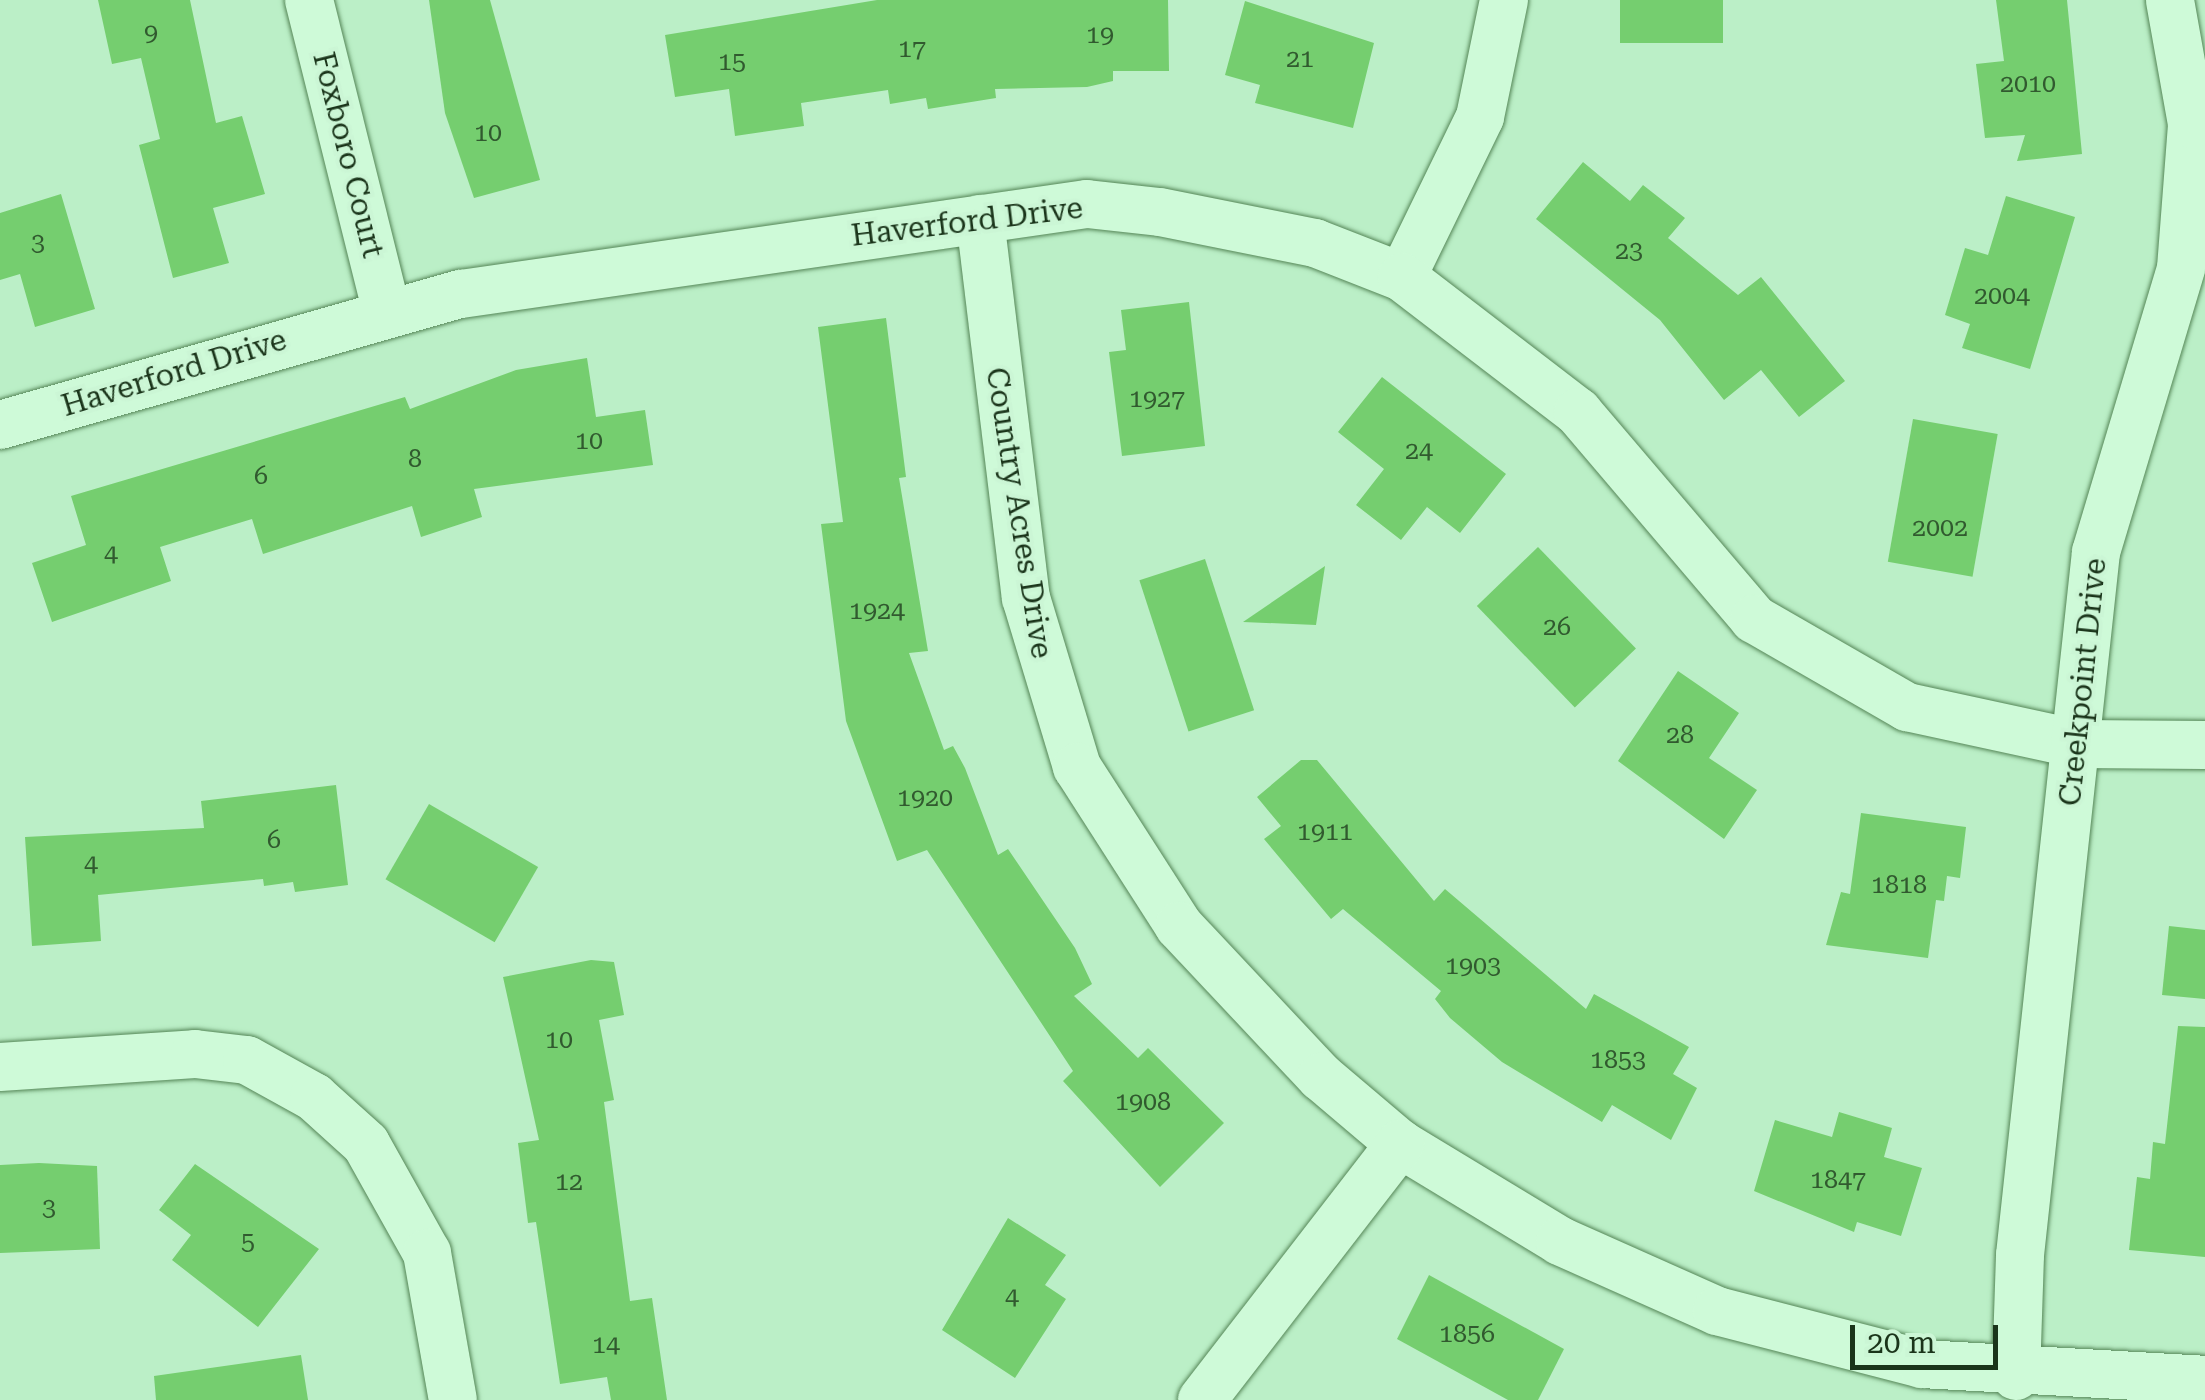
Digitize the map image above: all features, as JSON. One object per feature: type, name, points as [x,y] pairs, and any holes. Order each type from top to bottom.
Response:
[{"type":"street","name":"Foxboro Court","points":[[310,0],[386,309]]},
{"type":"street","points":[[1402,277],[1480,118],[1504,0]]},
{"type":"street","name":"Creekpoint Drive","points":[[2016,1376],[2020,1255],[2096,552],[2181,268],[2192,124],[2170,0]]},
{"type":"street","name":"Haverford Drive","points":[[0,425],[386,309],[1087,204],[1160,212],[1315,243],[1402,277],[1578,412],[1754,619],[1907,707],[2078,744],[2205,745]]},
{"type":"street","name":"Country Acres Drive","points":[[980,218],[1026,598],[1077,766],[1178,926],[1244,1002],[1400,1144],[1560,1242],[1717,1311],[1819,1343],[2016,1376],[2205,1380]]},
{"type":"street","points":[[0,1067],[196,1054],[247,1060],[314,1097],[366,1144],[427,1253],[453,1400]]},
{"type":"street","points":[[1202,1400],[1400,1144]]},
{"type":"building","points":[[98,0],[190,0],[216,123],[242,116],[265,194],[213,208],[229,263],[173,278],[139,145],[160,139],[141,58],[112,64]]},
{"type":"building","points":[[429,0],[490,0],[540,180],[474,198],[445,113]]},
{"type":"building","points":[[877,0],[1168,0],[1169,71],[1113,71],[1113,81],[1087,87],[995,89],[996,98],[928,109],[926,98],[890,104],[888,90],[801,103],[804,126],[735,136],[729,89],[675,97],[665,35]]},
{"type":"building","points":[[1620,0],[1723,0],[1723,43],[1620,43]]},
{"type":"building","points":[[1996,0],[2067,0],[2082,154],[2017,161],[2025,135],[1985,138],[1976,64],[2004,61]]},
{"type":"building","points":[[1245,1],[1374,43],[1353,128],[1255,103],[1260,85],[1225,75]]},
{"type":"building","points":[[1583,162],[1630,201],[1643,185],[1685,218],[1668,238],[1738,295],[1761,277],[1845,381],[1799,417],[1761,370],[1724,400],[1660,320],[1536,219]]},
{"type":"building","points":[[61,194],[95,309],[35,327],[20,274],[0,280],[0,213]]},
{"type":"building","points":[[2006,196],[2075,217],[2030,369],[1962,348],[1970,324],[1945,315],[1965,248],[1988,255]]},
{"type":"building","points":[[1189,302],[1205,446],[1122,456],[1109,352],[1126,350],[1121,310]]},
{"type":"building","points":[[886,318],[906,477],[899,478],[928,651],[909,653],[944,750],[953,746],[965,768],[998,855],[1008,849],[1075,948],[1092,984],[1074,996],[1138,1058],[1148,1048],[1224,1123],[1160,1187],[1063,1081],[1073,1071],[927,850],[897,861],[846,721],[821,524],[843,522],[818,327]]},
{"type":"building","points":[[587,358],[596,417],[645,410],[653,465],[474,489],[482,517],[421,537],[412,506],[263,554],[252,519],[160,547],[171,581],[52,622],[32,563],[86,545],[71,496],[405,397],[410,409],[516,370]]},
{"type":"building","points":[[1382,377],[1506,474],[1460,533],[1427,507],[1401,540],[1356,505],[1384,469],[1338,432]]},
{"type":"building","points":[[1913,419],[1998,434],[1973,577],[1888,562]]},
{"type":"building","points":[[1538,547],[1636,648],[1575,707],[1477,606]]},
{"type":"building","points":[[1205,559],[1254,710],[1189,732],[1139,580]]},
{"type":"building","points":[[1325,566],[1316,625],[1243,622]]},
{"type":"building","points":[[1678,671],[1739,713],[1709,758],[1757,790],[1724,839],[1618,761]]},
{"type":"building","points":[[1301,760],[1317,760],[1434,901],[1445,889],[1586,1009],[1594,994],[1689,1047],[1673,1074],[1697,1088],[1671,1140],[1612,1105],[1602,1122],[1502,1062],[1450,1018],[1435,999],[1441,991],[1343,909],[1331,919],[1264,839],[1281,826],[1257,797]]},
{"type":"building","points":[[336,785],[348,885],[295,892],[293,882],[264,886],[263,879],[98,895],[101,941],[32,946],[25,837],[204,828],[201,801]]},
{"type":"building","points":[[429,804],[538,867],[495,942],[386,879]]},
{"type":"building","points":[[1861,813],[1966,827],[1960,878],[1947,876],[1944,901],[1936,900],[1928,958],[1826,945],[1841,892],[1850,894]]},
{"type":"building","points":[[2169,926],[2205,930],[2205,999],[2162,995]]},
{"type":"building","points":[[591,960],[614,962],[624,1015],[599,1020],[614,1100],[604,1102],[630,1301],[652,1298],[667,1400],[611,1400],[607,1377],[560,1384],[536,1222],[528,1223],[518,1143],[539,1140],[503,977]]},
{"type":"building","points":[[2178,1026],[2205,1027],[2205,1257],[2129,1250],[2137,1177],[2150,1179],[2153,1142],[2165,1144]]},
{"type":"building","points":[[1839,1112],[1892,1128],[1884,1157],[1922,1168],[1901,1236],[1857,1222],[1854,1232],[1754,1191],[1775,1120],[1832,1137]]},
{"type":"building","points":[[195,1164],[319,1249],[258,1327],[172,1260],[191,1235],[159,1210]]},
{"type":"building","points":[[0,1165],[97,1166],[100,1249],[0,1253]]},
{"type":"building","points":[[1008,1218],[1066,1255],[1045,1285],[1066,1299],[1015,1378],[942,1330]]},
{"type":"building","points":[[1429,1275],[1564,1349],[1538,1400],[1508,1400],[1397,1339]]},
{"type":"building","points":[[301,1355],[308,1400],[156,1400],[154,1376]]}]
